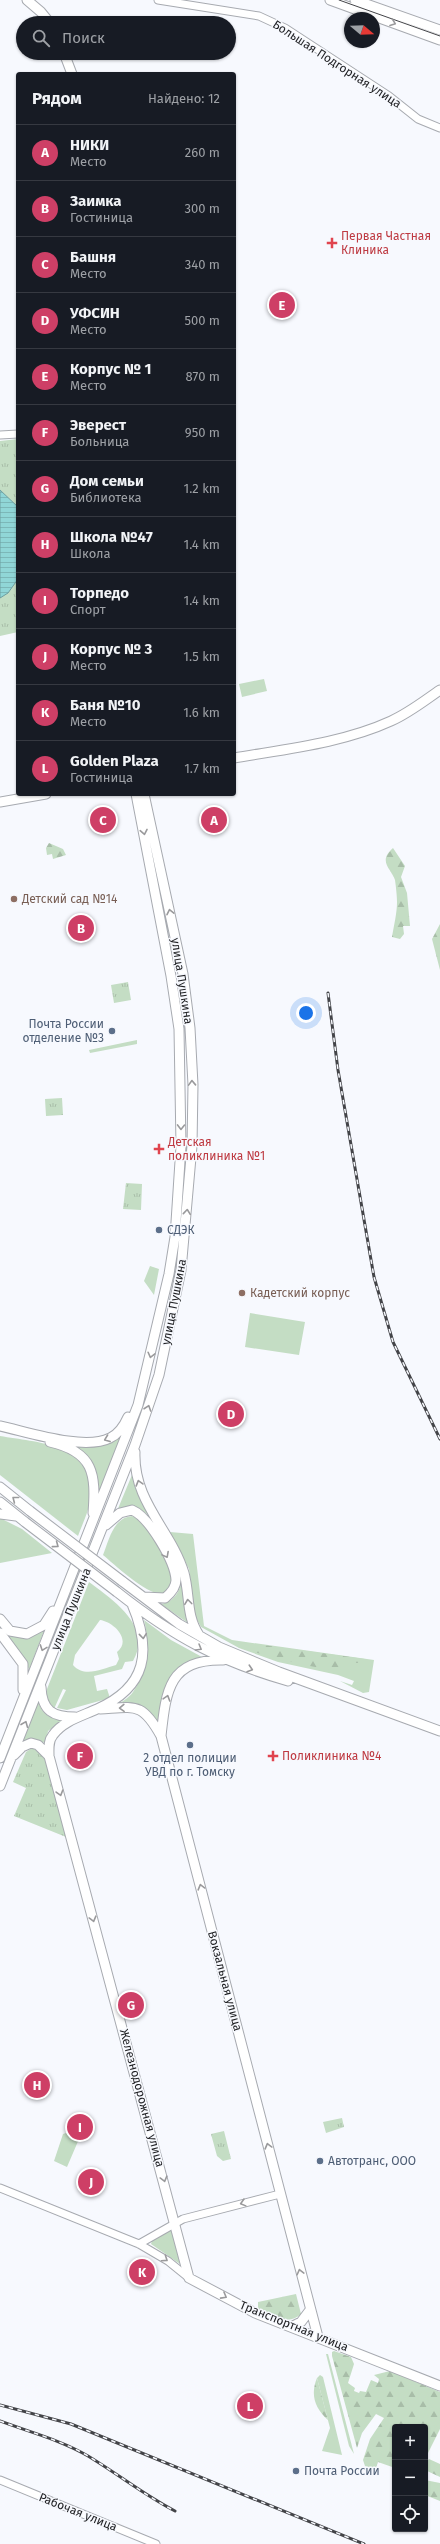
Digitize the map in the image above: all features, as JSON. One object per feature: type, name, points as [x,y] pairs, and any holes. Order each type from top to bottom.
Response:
[{"type":"main road","points":[[27,0],[45,16]]},
{"type":"main road","points":[[330,0],[440,40]]},
{"type":"main road","points":[[355,0],[440,30]]},
{"type":"main road","points":[[67,60],[71,72]]},
{"type":"main road","points":[[236,758],[348,736],[376,727],[406,713],[440,690]]},
{"type":"main road","points":[[0,802],[34,796]]},
{"type":"main road","name":"улица Пушкина","points":[[0,1758],[138,1404],[147,1372],[169,1274],[175,1237],[181,1146],[179,1028],[171,976],[136,796]]},
{"type":"main road","name":"улица Пушкина","points":[[0,1786],[135,1445],[159,1375],[181,1270],[192,1146],[190,1028],[183,974],[148,805],[145,796]]},
{"type":"main road","points":[[148,805],[150,796]]},
{"type":"main road","points":[[0,1426],[81,1442],[97,1442],[110,1439],[124,1426],[147,1372]]},
{"type":"main road","points":[[0,1432],[60,1444],[80,1454],[93,1472],[92,1521]]},
{"type":"main road","points":[[135,1445],[135,1469],[142,1492],[183,1571],[191,1619],[201,1638]]},
{"type":"main road","points":[[0,1487],[141,1596],[201,1638],[272,1669],[440,1731]]},
{"type":"main road","points":[[0,1502],[132,1604],[176,1634],[223,1660],[372,1706]]},
{"type":"main road","points":[[102,1529],[114,1516],[127,1510],[132,1510],[147,1520],[172,1565],[176,1581],[171,1593],[165,1598],[152,1599],[141,1596]]},
{"type":"main road","points":[[0,1514],[21,1519]]},
{"type":"main road","points":[[0,1619],[10,1631],[27,1634],[44,1625],[62,1598]]},
{"type":"main road","points":[[49,1756],[49,1744],[53,1735],[76,1717],[97,1709],[121,1696],[130,1688],[140,1666],[143,1635],[132,1604]]},
{"type":"main road","points":[[0,1633],[23,1664],[24,1683],[19,1710]]},
{"type":"main road","name":"Вокзальная улица","points":[[223,1660],[195,1662],[180,1672],[166,1702],[161,1736],[318,2337]]},
{"type":"main road","points":[[40,1686],[43,1703],[49,1712],[63,1717],[76,1717]]},
{"type":"main road","points":[[97,1709],[127,1708],[142,1710],[152,1720],[161,1736]]},
{"type":"main road","points":[[10,1760],[22,1747],[31,1743],[38,1745],[49,1756]]},
{"type":"main road","name":"Железнодорожная улица","points":[[49,1756],[176,2223],[189,2278]]},
{"type":"main road","name":"Транспортная улица","points":[[189,2278],[255,2313],[440,2386]]},
{"type":"main road","points":[[291,2327],[301,2322],[310,2310]]},
{"type":"street","name":"Большая Подгорная улица","points":[[158,0],[259,16],[285,28],[389,96],[418,119],[440,128]]},
{"type":"street","points":[[0,435],[16,434]]},
{"type":"street","name":"Транспортная улица","points":[[0,2188],[138,2244],[168,2261],[189,2278]]},
{"type":"street","points":[[138,2244],[183,2219],[280,2194]]},
{"type":"street","name":"Рабочая улица","points":[[0,2480],[156,2544]]},
{"type":"green space","points":[[16,439],[16,632],[0,636],[0,441]]},
{"type":"green space","points":[[264,679],[267,691],[242,697],[239,684]]},
{"type":"green space","points":[[109,808],[113,827],[96,830],[93,811]]},
{"type":"green space","points":[[49,843],[63,849],[66,855],[53,859],[52,854],[47,855],[46,848]]},
{"type":"green space","points":[[393,848],[405,866],[401,877],[407,893],[410,926],[403,926],[404,934],[400,939],[392,937],[397,894],[395,880],[386,861],[388,853]]},
{"type":"green space","points":[[440,924],[440,970],[432,939]]},
{"type":"green space","points":[[128,982],[131,1000],[114,1003],[111,985]]},
{"type":"green space","points":[[137,1040],[137,1044],[90,1053],[89,1050]]},
{"type":"green space","points":[[62,1098],[63,1115],[46,1116],[45,1099]]},
{"type":"green space","points":[[126,1183],[142,1184],[141,1210],[123,1209]]},
{"type":"green space","points":[[150,1266],[159,1269],[154,1295],[144,1281]]},
{"type":"green space","points":[[250,1313],[305,1322],[299,1355],[245,1347]]},
{"type":"green space","points":[[122,1434],[99,1492],[95,1469],[76,1448],[77,1445],[105,1445]]},
{"type":"green space","points":[[0,1436],[32,1441],[63,1450],[76,1457],[85,1468],[90,1482],[90,1501],[78,1536],[0,1475]]},
{"type":"green space","points":[[134,1470],[138,1494],[151,1518],[143,1511],[135,1508],[117,1511]]},
{"type":"green space","points":[[132,1516],[140,1520],[147,1527],[163,1554],[173,1581],[165,1593],[159,1594],[151,1591],[133,1580],[103,1555],[116,1525],[120,1521]]},
{"type":"green space","points":[[0,1518],[22,1529],[52,1553],[0,1563]]},
{"type":"green space","points":[[170,1532],[193,1534],[204,1626],[232,1640],[374,1660],[369,1692],[363,1693],[340,1681],[352,1685],[354,1681],[338,1675],[278,1662],[239,1648],[201,1627],[195,1616],[189,1569]]},
{"type":"green space","points":[[183,1578],[188,1623],[161,1604],[170,1601],[176,1595]]},
{"type":"green space","points":[[89,1582],[119,1606],[128,1615],[134,1625],[138,1636],[138,1648],[133,1661],[125,1662],[122,1669],[94,1676],[97,1691],[107,1689],[110,1698],[67,1710],[57,1708],[66,1690],[63,1689],[54,1709],[47,1702],[47,1689]],"holes":[[[100,1620],[111,1624],[122,1637],[123,1642],[117,1652],[119,1659],[116,1665],[88,1672],[77,1669],[73,1665],[75,1655]]]},
{"type":"green space","points":[[144,1620],[171,1640],[202,1657],[186,1663],[177,1670],[159,1727],[155,1719],[146,1710],[136,1706],[114,1706],[131,1694],[138,1684],[141,1676],[147,1647]]},
{"type":"green space","points":[[45,1628],[29,1670],[25,1659],[3,1631],[23,1638],[33,1636]]},
{"type":"green space","points":[[255,1644],[365,1659],[362,1663],[344,1663],[339,1669],[319,1668],[254,1652],[251,1649]]},
{"type":"green space","points":[[38,1700],[41,1709],[47,1715],[54,1719],[63,1720],[48,1731],[46,1743],[31,1739],[21,1743]]},
{"type":"green space","points":[[32,1748],[44,1754],[66,1837],[14,1816],[26,1788],[13,1782],[26,1752]]},
{"type":"green space","points":[[342,2118],[344,2127],[326,2133],[323,2122]]},
{"type":"green space","points":[[224,2131],[231,2159],[223,2161],[217,2156],[211,2134]]},
{"type":"green space","points":[[66,2133],[79,2139],[67,2167],[54,2161],[63,2134]]},
{"type":"green space","points":[[171,2229],[180,2264],[151,2244],[152,2241]]},
{"type":"green space","points":[[296,2294],[301,2314],[296,2318],[286,2320],[281,2319],[258,2310],[258,2302]]},
{"type":"green space","points":[[334,2351],[351,2357],[354,2364],[348,2383],[355,2388],[354,2391],[359,2393],[360,2391],[366,2392],[371,2380],[378,2383],[379,2379],[374,2375],[390,2371],[440,2392],[440,2429],[428,2453],[428,2424],[392,2424],[392,2467],[378,2462],[375,2470],[365,2466],[363,2460],[370,2439],[384,2418],[376,2414],[362,2433],[357,2448],[332,2352]]},
{"type":"green space","points":[[326,2354],[328,2354],[354,2454],[349,2446]]},
{"type":"green space","points":[[320,2375],[323,2377],[342,2455],[322,2451],[330,2428],[317,2378]]},
{"type":"green space","points":[[317,2378],[328,2420],[320,2411],[315,2401],[314,2390]]},
{"type":"green space","points":[[429,2459],[440,2464],[440,2477],[428,2471]]},
{"type":"green space","points":[[428,2481],[440,2483],[440,2501],[428,2496]]},
{"type":"water","points":[[0,490],[16,505],[16,582],[8,593],[0,598]]},
{"type":"tram line","points":[[339,0],[440,36]]},
{"type":"railway","points":[[328,993],[338,1070],[374,1277],[393,1342],[440,1439]]},
{"type":"railway","points":[[0,2405],[71,2424],[364,2544]]},
{"type":"railway","points":[[0,2421],[78,2450],[175,2511]]},
{"type":"place","name":"Первая Частная Клиника","points":[[332,243]]},
{"type":"place","name":"Корпус № 1","points":[[282,305]]},
{"type":"place","name":"Башня","points":[[103,820]]},
{"type":"place","name":"НИКИ","points":[[214,820]]},
{"type":"place","name":"Детский сад №14","points":[[14,899]]},
{"type":"place","name":"Заимка","points":[[81,928]]},
{"type":"place","name":"Почта России отделение №3","points":[[112,1031]]},
{"type":"place","name":"Детская поликлиника №1","points":[[159,1149]]},
{"type":"place","name":"СДЭК","points":[[159,1230]]},
{"type":"place","name":"Кадетский корпус","points":[[242,1293]]},
{"type":"place","name":"УФСИН","points":[[231,1414]]},
{"type":"place","name":"2 отдел полиции УВД по г. Томску","points":[[190,1745]]},
{"type":"place","name":"Эверест","points":[[80,1756]]},
{"type":"place","name":"Поликлиника №4","points":[[273,1756]]},
{"type":"place","name":"Дом семьи","points":[[131,2005]]},
{"type":"place","name":"Школа №47","points":[[37,2085]]},
{"type":"place","name":"Торпедо","points":[[80,2127]]},
{"type":"place","name":"Автотранс, ООО","points":[[320,2161]]},
{"type":"place","name":"Корпус № 3","points":[[91,2182]]},
{"type":"place","name":"Баня №10","points":[[142,2272]]},
{"type":"place","name":"Golden Plaza","points":[[250,2406]]},
{"type":"place","name":"Почта России","points":[[296,2471]]}]
